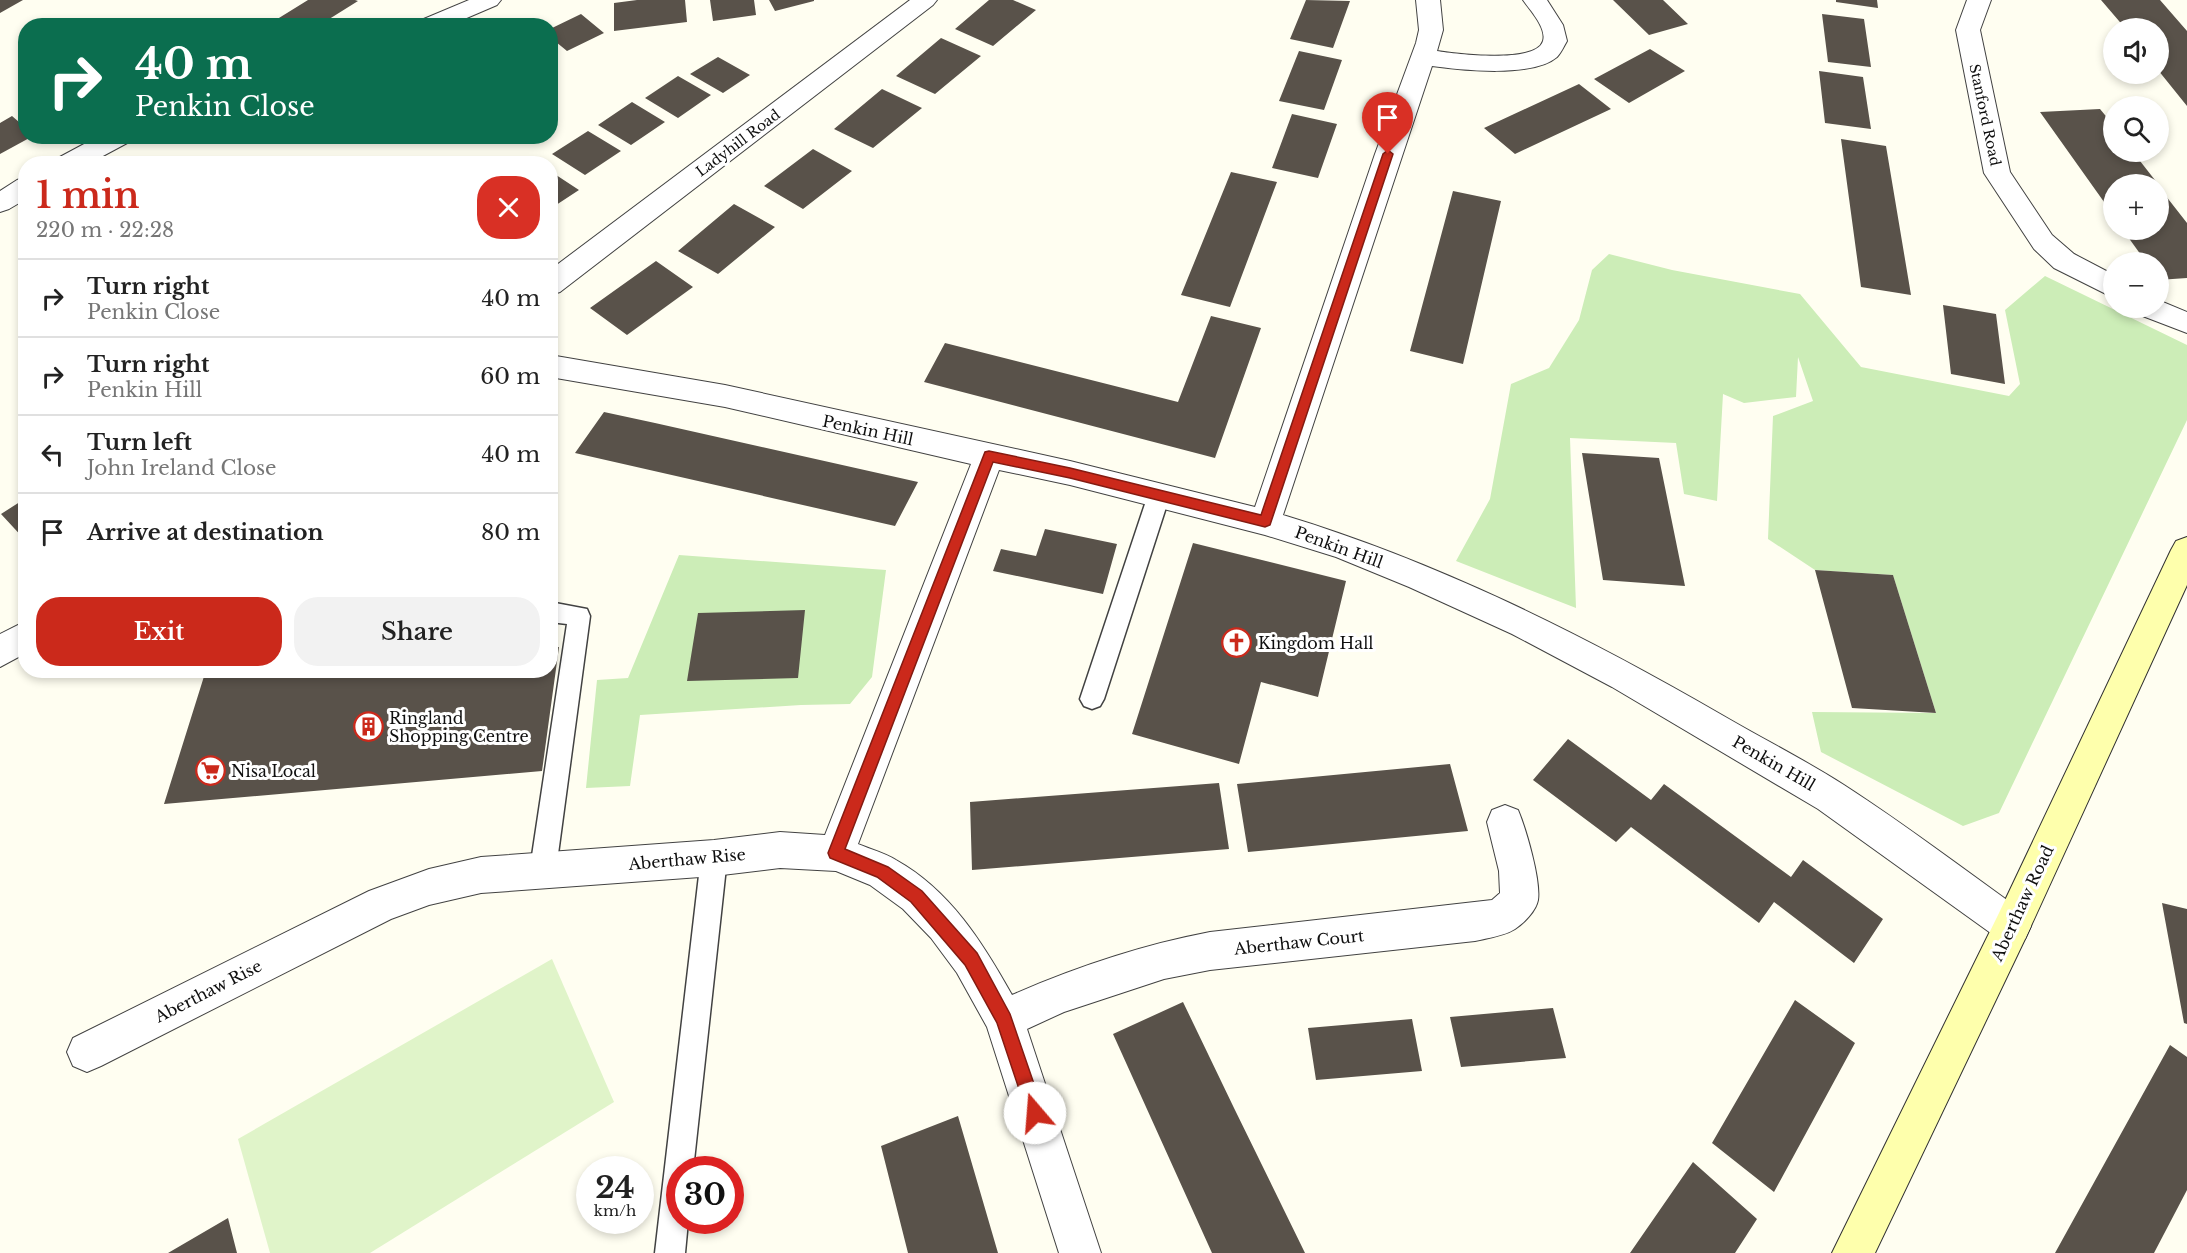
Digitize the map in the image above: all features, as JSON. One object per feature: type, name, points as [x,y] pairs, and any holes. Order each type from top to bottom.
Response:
[{"type":"street","points":[[446,18],[489,0]]},
{"type":"street","name":"Ladyhill Road","points":[[558,279],[925,0]]},
{"type":"street","points":[[1265,522],[1388,154],[1423,57],[1431,30],[1428,0]]},
{"type":"street","points":[[1423,57],[1450,61],[1513,62],[1534,60],[1549,53],[1556,40],[1554,31],[1535,0]]},
{"type":"street","name":"Stanford Road","points":[[1979,0],[1968,30],[1997,173],[2043,242],[2064,261],[2103,282]]},
{"type":"street","points":[[82,156],[105,144]]},
{"type":"street","points":[[0,203],[18,191]]},
{"type":"street","points":[[2169,316],[2187,323]]},
{"type":"street","name":"Penkin Hill","points":[[558,367],[725,396],[989,456],[1159,495],[1265,522],[1343,546],[1524,624],[1624,676],[1831,797],[2012,926]]},
{"type":"street","points":[[836,853],[989,456]]},
{"type":"street","name":"Aberthaw Road","points":[[1853,1253],[2012,926],[2187,550]]},
{"type":"street","points":[[0,652],[18,640]]},
{"type":"street","name":"Aberthaw Court","points":[[1004,1019],[1059,994],[1164,960],[1210,951],[1475,922],[1502,916],[1519,900],[1517,871],[1505,822]]},
{"type":"street","name":"Aberthaw Rise","points":[[87,1052],[382,904],[429,887],[482,875],[543,869],[714,858],[780,850],[836,853],[883,872],[916,896],[971,959],[1004,1019],[1080,1253]]},
{"type":"lane","points":[[1092,699],[1159,495]]},
{"type":"lane","points":[[543,869],[579,616],[558,613]]},
{"type":"lane","points":[[670,1253],[714,858]]},
{"type":"green space","points":[[1609,254],[1672,270],[1800,294],[1861,367],[2009,396],[2020,384],[2005,310],[2045,276],[2103,304],[2103,318],[2131,318],[2187,345],[2187,420],[1999,813],[1963,826],[1821,752],[1812,712],[1936,713],[1893,575],[1815,570],[1768,539],[1773,416],[1813,401],[1798,357],[1796,397],[1744,403],[1723,394],[1717,501],[1684,494],[1676,443],[1570,438],[1576,608],[1456,561],[1490,499],[1511,384],[1549,368],[1579,320],[1592,270]]},
{"type":"green space","points":[[679,555],[886,570],[872,677],[850,704],[640,715],[630,786],[586,788],[597,680],[628,678]]},
{"type":"green space","points":[[552,959],[614,1102],[370,1253],[270,1253],[238,1139]]},
{"type":"building","points":[[0,0],[23,0],[0,13]]},
{"type":"building","points":[[308,0],[358,1],[331,18],[279,18]]},
{"type":"building","points":[[637,0],[685,0],[687,22],[614,31],[614,3]]},
{"type":"building","points":[[710,0],[754,0],[756,15],[713,21]]},
{"type":"building","points":[[769,0],[814,0],[814,1],[775,11]]},
{"type":"building","points":[[989,0],[1013,0],[1036,10],[993,46],[955,29]]},
{"type":"building","points":[[1306,0],[1350,1],[1333,48],[1290,39]]},
{"type":"building","points":[[1613,0],[1663,0],[1688,24],[1649,35]]},
{"type":"building","points":[[1836,0],[1877,0],[1878,8],[1836,2]]},
{"type":"building","points":[[2101,0],[2160,0],[2187,31],[2187,106],[2169,84],[2169,18],[2116,18]]},
{"type":"building","points":[[581,14],[604,33],[567,51],[558,44],[558,25]]},
{"type":"building","points":[[1822,14],[1864,19],[1871,67],[1828,62]]},
{"type":"building","points":[[941,38],[981,56],[935,94],[896,76]]},
{"type":"building","points":[[1650,49],[1685,71],[1629,103],[1594,79]]},
{"type":"building","points":[[1299,51],[1342,60],[1324,110],[1279,101]]},
{"type":"building","points":[[718,57],[750,75],[723,93],[690,74]]},
{"type":"building","points":[[1819,71],[1863,77],[1871,129],[1825,123]]},
{"type":"building","points":[[678,76],[711,95],[678,118],[645,98]]},
{"type":"building","points":[[1579,84],[1611,109],[1515,154],[1484,128]]},
{"type":"building","points":[[882,89],[922,108],[873,148],[834,129]]},
{"type":"building","points":[[632,102],[665,122],[631,145],[598,125]]},
{"type":"building","points":[[2100,109],[2103,113],[2103,162],[2141,162],[2150,174],[2103,174],[2103,201],[2040,112]]},
{"type":"building","points":[[1292,114],[1337,124],[1318,178],[1272,168]]},
{"type":"building","points":[[12,116],[18,121],[18,144],[0,154],[0,123]]},
{"type":"building","points":[[588,131],[621,151],[585,175],[552,154]]},
{"type":"building","points":[[1841,139],[1886,146],[1911,295],[1861,287]]},
{"type":"building","points":[[813,149],[852,171],[803,209],[764,186]]},
{"type":"building","points":[[1231,172],[1277,182],[1230,307],[1181,295]]},
{"type":"building","points":[[558,176],[579,190],[558,204]]},
{"type":"building","points":[[1453,191],[1501,201],[1463,364],[1410,351]]},
{"type":"building","points":[[2169,200],[2187,223],[2187,278],[2169,279],[2169,252],[2139,252],[2130,240],[2169,240]]},
{"type":"building","points":[[734,204],[775,227],[718,274],[678,251]]},
{"type":"building","points":[[656,261],[693,287],[627,335],[590,308]]},
{"type":"building","points":[[1943,305],[1996,314],[2005,384],[1951,374]]},
{"type":"building","points":[[1211,316],[1261,328],[1215,458],[924,382],[945,343],[1178,402]]},
{"type":"building","points":[[604,412],[918,482],[895,526],[575,453]]},
{"type":"building","points":[[1582,453],[1659,458],[1685,586],[1603,580]]},
{"type":"building","points":[[18,503],[18,532],[1,514]]},
{"type":"building","points":[[1045,529],[1117,544],[1103,594],[993,571],[1001,549],[1036,556]]},
{"type":"building","points":[[1193,543],[1346,581],[1318,697],[1261,682],[1239,764],[1132,734]]},
{"type":"building","points":[[1815,570],[1893,575],[1936,713],[1852,708]]},
{"type":"building","points":[[805,610],[798,678],[687,681],[698,613]]},
{"type":"building","name":"Ringland Shopping Centre","points":[[203,678],[555,678],[542,771],[164,804]]},
{"type":"building","points":[[1568,739],[1651,800],[1664,784],[1791,877],[1803,860],[1883,919],[1854,963],[1774,902],[1759,923],[1631,827],[1616,842],[1533,780]]},
{"type":"building","points":[[1450,764],[1468,831],[1248,852],[1237,784]]},
{"type":"building","points":[[1219,783],[1229,849],[972,870],[970,802]]},
{"type":"building","points":[[2162,903],[2187,909],[2187,1024],[2184,1023]]},
{"type":"building","points":[[1795,1000],[1855,1043],[1774,1192],[1712,1143]]},
{"type":"building","points":[[1183,1002],[1305,1253],[1212,1253],[1113,1034]]},
{"type":"building","points":[[1553,1008],[1566,1058],[1461,1067],[1450,1017]]},
{"type":"building","points":[[1412,1019],[1422,1071],[1316,1080],[1308,1028]]},
{"type":"building","points":[[2170,1045],[2187,1057],[2187,1190],[2154,1253],[2055,1253]]},
{"type":"building","points":[[958,1116],[998,1253],[908,1253],[881,1146]]},
{"type":"building","points":[[1693,1162],[1757,1219],[1735,1253],[1630,1253]]},
{"type":"building","points":[[228,1218],[237,1253],[168,1253]]},
{"type":"place","name":"Kingdom Hall","points":[[1237,643]]},
{"type":"place","name":"Ringland Shopping Centre","points":[[368,727]]},
{"type":"place","name":"Nisa Local","points":[[210,771]]},
{"type":"route","points":[[1035,1113],[1004,1019],[971,959],[944,925],[916,896],[883,872],[836,853],[989,456],[1070,473],[1265,522],[1388,154]]}]
